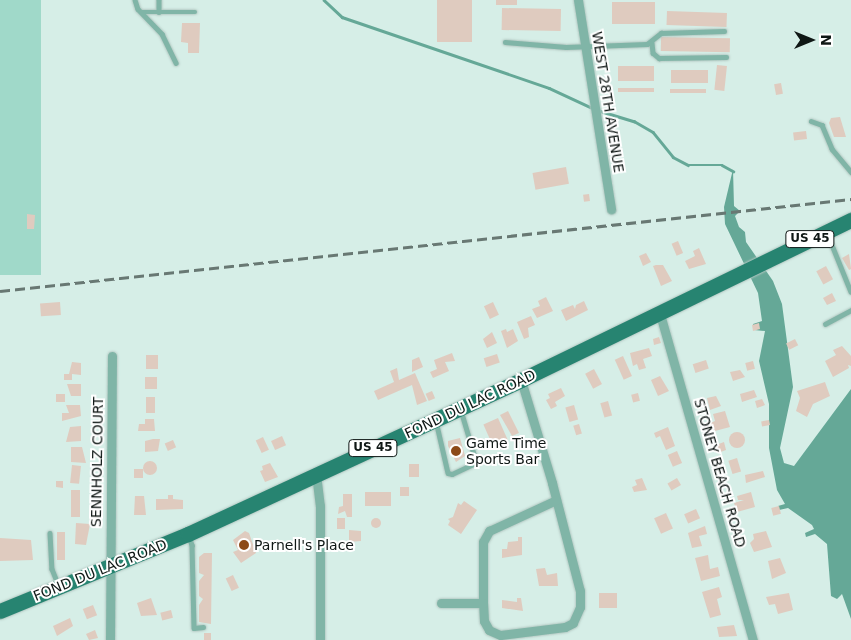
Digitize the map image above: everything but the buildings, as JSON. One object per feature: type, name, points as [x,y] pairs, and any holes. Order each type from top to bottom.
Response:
[{"type":"main road","name":"FOND DU LAC ROAD","points":[[0,611],[110,568],[188,534],[521,380],[851,220]]},
{"type":"street","name":"WEST 28TH AVENUE","points":[[578,0],[611,209]]},
{"type":"street","name":"STONEY BEACH ROAD","points":[[660,314],[753,640]]},
{"type":"street","name":"SENNHOLZ COURT","points":[[110,640],[112,356]]},
{"type":"street","points":[[521,380],[556,500],[580,591],[580,607],[573,623],[500,635],[490,630],[484,621],[484,542],[489,531],[556,500]]},
{"type":"street","points":[[316,474],[320,506],[320,640]]},
{"type":"street","points":[[441,603],[483,603]]},
{"type":"lane","points":[[135,0],[140,12],[162,34],[176,63]]},
{"type":"lane","points":[[158,0],[159,12]]},
{"type":"lane","points":[[140,12],[195,12]]},
{"type":"lane","points":[[724,31],[660,33],[652,43],[653,53],[658,58],[726,57]]},
{"type":"lane","points":[[505,42],[586,46],[652,43]]},
{"type":"lane","points":[[811,121],[822,125],[832,149],[851,172]]},
{"type":"lane","points":[[826,231],[851,292]]},
{"type":"lane","points":[[825,324],[851,310]]},
{"type":"lane","points":[[436,419],[448,473],[452,474],[473,464],[475,459],[460,408]]},
{"type":"lane","points":[[50,533],[52,569],[59,588]]},
{"type":"lane","points":[[188,534],[192,545],[194,628],[203,627]]},
{"type":"shaded area","points":[[0,0],[41,0],[41,275],[0,275]]},
{"type":"shaded area","points":[[733,169],[734,206],[740,211],[735,216],[739,227],[745,232],[746,242],[773,281],[782,304],[793,387],[780,448],[784,463],[794,466],[851,389],[851,619],[842,594],[837,599],[831,596],[827,544],[815,534],[806,537],[805,533],[814,529],[812,525],[788,508],[779,510],[778,506],[785,504],[777,490],[769,448],[769,404],[759,361],[765,331],[754,330],[753,324],[762,321],[758,293],[725,224],[724,207]]},
{"type":"waterway","points":[[324,0],[342,17],[549,88],[592,108]]},
{"type":"waterway","points":[[597,110],[634,121],[653,132],[673,157],[688,165],[722,165],[733,171]]},
{"type":"railway","points":[[0,291],[851,199]]},
{"type":"place","name":"Game Time Sports Bar","points":[[456,451]]},
{"type":"place","name":"Parnell's Place","points":[[244,545]]}]
